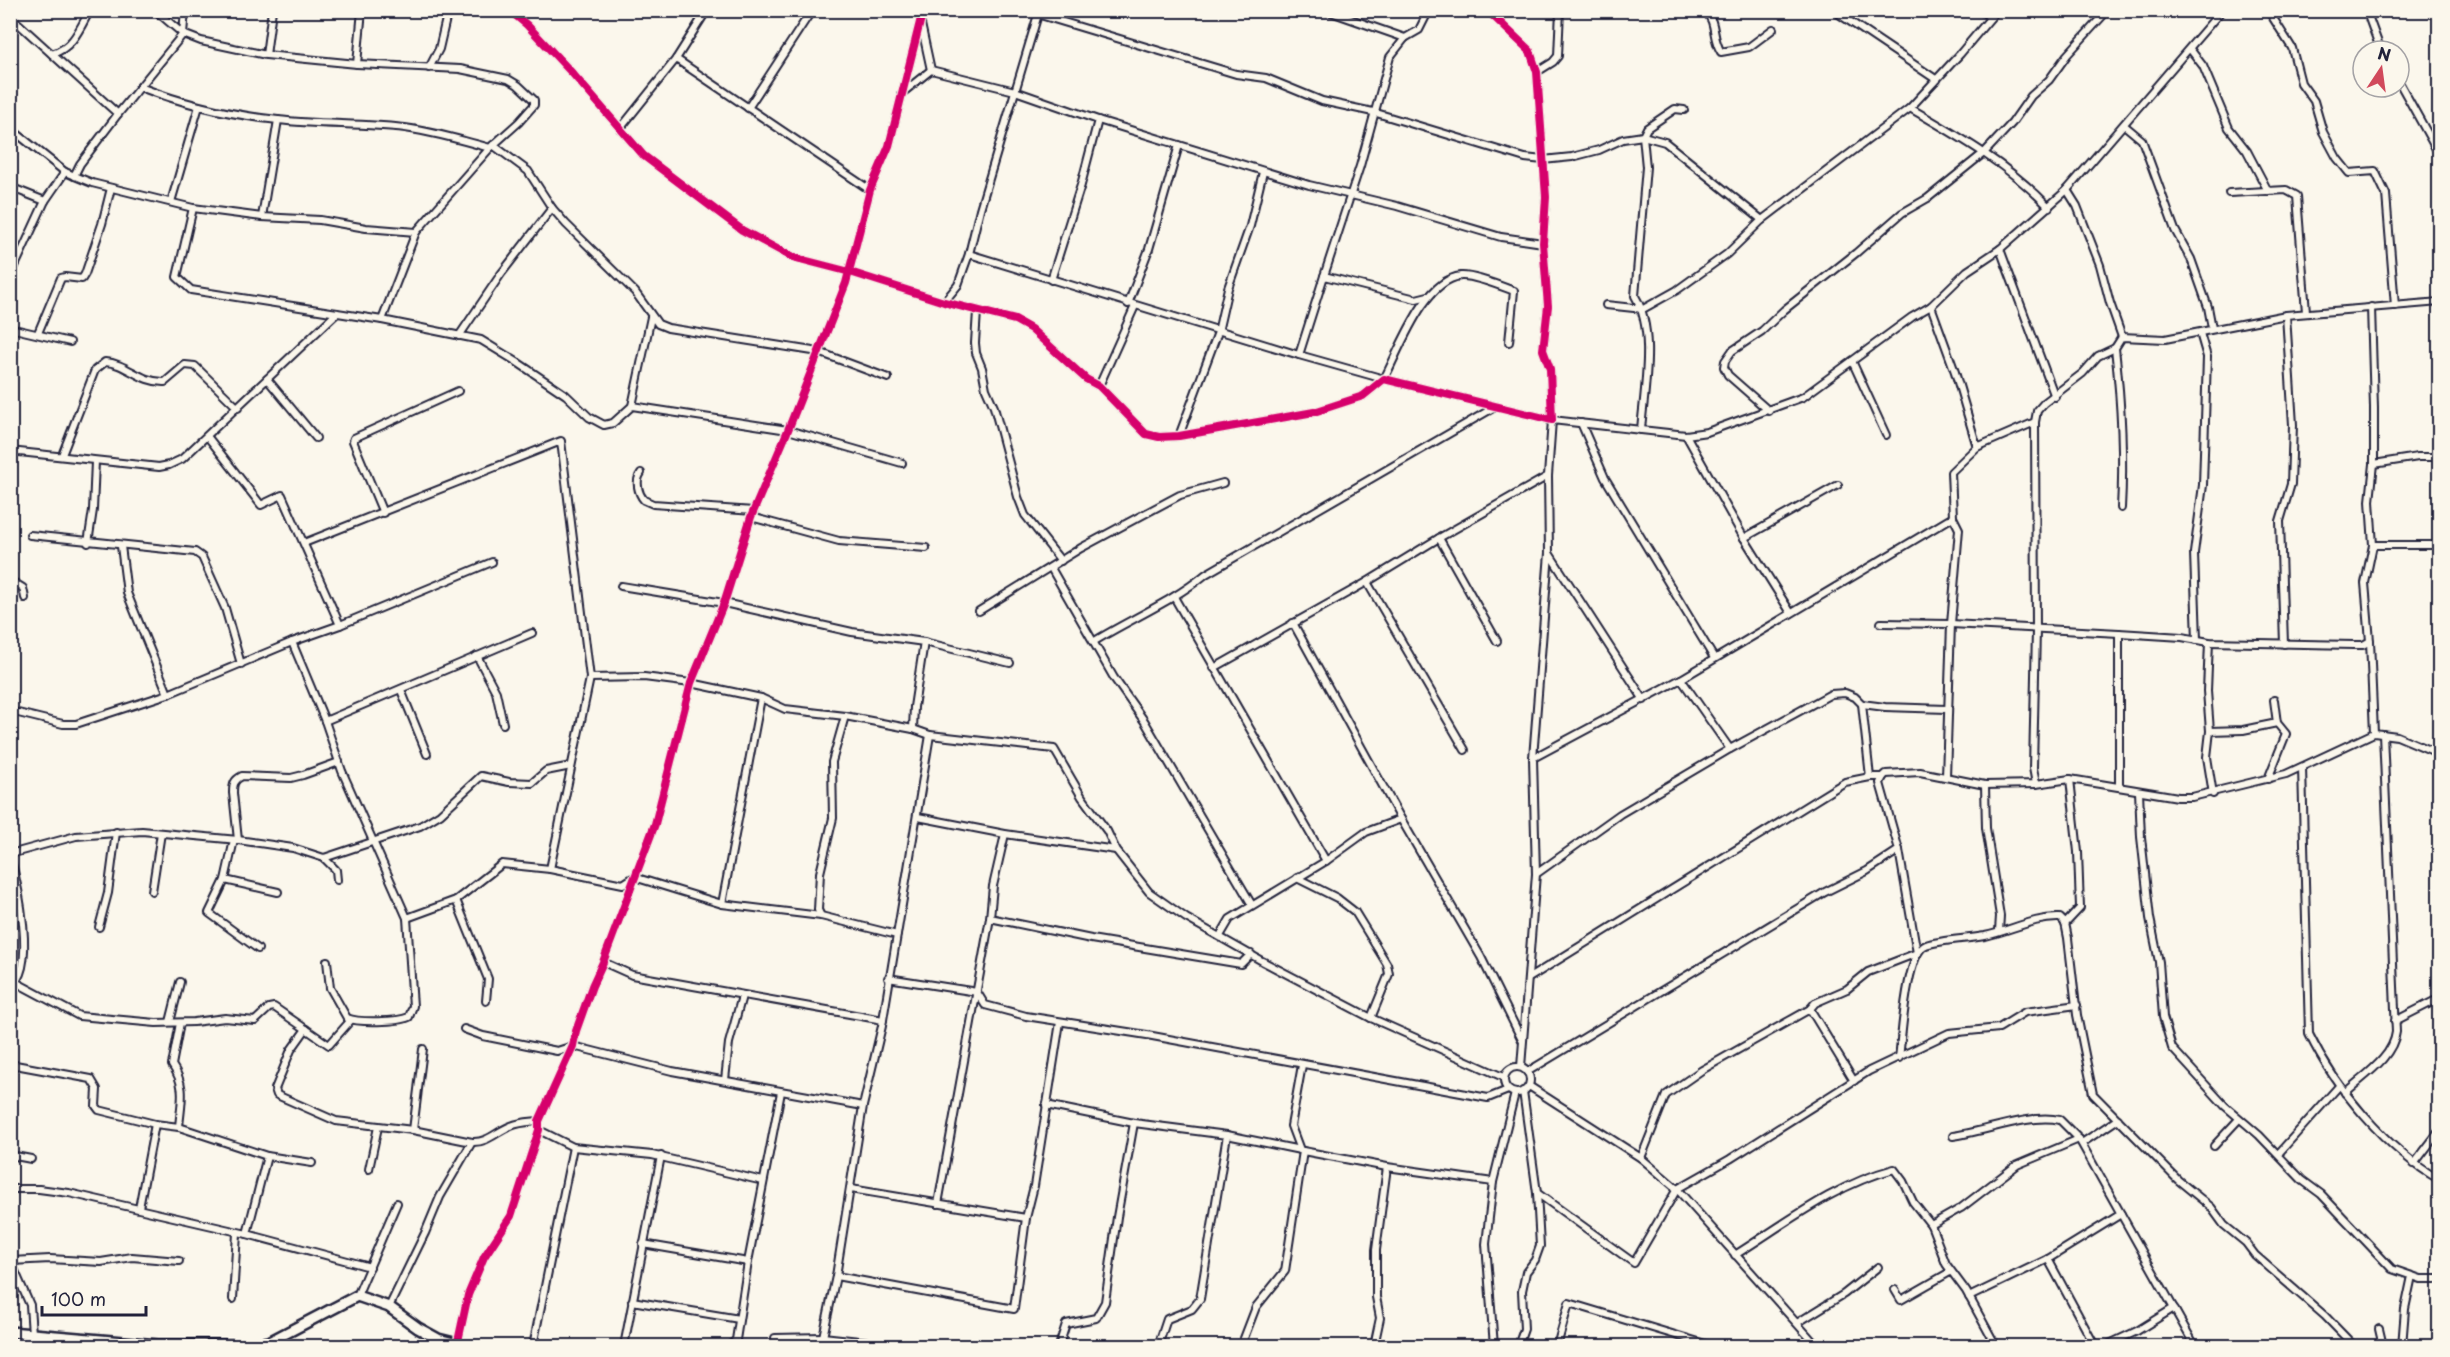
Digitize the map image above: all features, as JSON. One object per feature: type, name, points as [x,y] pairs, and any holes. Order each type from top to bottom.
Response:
[{"type":"street","points":[[52,54],[60,52],[75,38],[90,10]]},
{"type":"street","points":[[155,10],[183,34],[201,41],[266,55],[357,64],[460,69],[508,79],[534,100],[534,105],[519,122],[492,147],[416,232],[382,320]]},
{"type":"street","points":[[74,176],[80,164],[118,114],[183,34],[185,10]]},
{"type":"street","points":[[266,55],[272,10]]},
{"type":"street","points":[[357,64],[362,10]]},
{"type":"street","points":[[429,68],[439,50],[448,10]]},
{"type":"street","points":[[509,10],[572,73],[644,156],[742,230],[792,258],[850,272],[944,302],[1015,320],[1031,329],[1086,379],[1099,387],[1146,434],[1159,437],[1179,436],[1314,412],[1363,396],[1384,379],[1428,296],[1449,278],[1464,276],[1514,291],[1509,342]]},
{"type":"street","points":[[620,129],[676,59],[707,10]]},
{"type":"street","points":[[748,108],[812,10]]},
{"type":"street","points":[[357,1296],[389,1307],[428,1334],[458,1345],[468,1295],[484,1257],[511,1216],[539,1130],[539,1121],[573,1046],[576,1030],[592,986],[655,824],[691,683],[724,603],[753,514],[789,430],[850,272],[870,190],[889,146],[923,10]]},
{"type":"street","points":[[1325,10],[1405,38]]},
{"type":"street","points":[[1299,355],[1360,166],[1390,57],[1405,38],[1419,30],[1429,10]]},
{"type":"street","points":[[1487,10],[1530,51],[1537,72],[1546,197],[1543,243],[1548,306],[1543,350],[1550,369],[1552,420],[1548,476],[1549,553],[1533,758],[1536,874],[1523,1043],[1524,1069],[1530,1079],[1529,1086]]},
{"type":"street","points":[[1537,72],[1558,56],[1560,10]]},
{"type":"street","points":[[1706,10],[1715,25],[1716,43],[1720,52],[1749,47],[1773,29]]},
{"type":"street","points":[[1833,10],[1936,80]]},
{"type":"street","points":[[1981,10],[1990,18]]},
{"type":"street","points":[[1606,305],[1643,309],[1677,290],[1727,254],[1762,220],[1911,108],[1996,10]]},
{"type":"street","points":[[1769,411],[1728,375],[1725,361],[1732,351],[1762,331],[1784,310],[1902,213],[1928,198],[1985,152],[2012,123],[2031,96],[2049,80],[2067,55],[2108,10]]},
{"type":"street","points":[[2268,10],[2292,48],[2301,83],[2314,101],[2323,132],[2337,158],[2349,173],[2375,171],[2386,194],[2395,306]]},
{"type":"street","points":[[2367,10],[2377,39]]},
{"type":"street","points":[[969,254],[1218,332],[1384,379],[1495,407],[1552,420],[1686,435],[1707,432],[1803,398],[1912,317],[1931,306],[1967,271],[2000,249],[2067,190],[2221,11]]},
{"type":"street","points":[[944,302],[958,285],[969,254],[1038,12],[1236,74],[1266,78],[1322,100],[1373,112],[1525,158],[1543,160],[1586,153],[1623,139],[1643,136],[1665,142],[1762,220]]},
{"type":"street","points":[[10,16],[118,114]]},
{"type":"street","points":[[920,20],[931,70]]},
{"type":"street","points":[[2190,49],[2203,66],[2229,128],[2247,151],[2268,191]]},
{"type":"street","points":[[676,59],[870,190]]},
{"type":"street","points":[[931,70],[1015,91],[1263,172],[1397,206],[1501,237],[1543,243]]},
{"type":"street","points":[[901,94],[931,70]]},
{"type":"street","points":[[140,87],[198,106],[278,120],[403,128],[492,147],[528,171],[552,208],[635,292],[658,324],[668,328],[819,352],[888,378]]},
{"type":"street","points":[[2408,99],[2439,156]]},
{"type":"street","points":[[171,202],[198,106]]},
{"type":"street","points":[[1911,108],[1985,152],[2049,207]]},
{"type":"street","points":[[1641,430],[1647,350],[1643,309],[1635,296],[1646,167],[1643,136],[1647,128],[1675,109],[1684,110]]},
{"type":"street","points":[[262,217],[278,120]]},
{"type":"street","points":[[1051,280],[1081,185],[1098,120]]},
{"type":"street","points":[[2124,125],[2142,140],[2175,230],[2191,260],[2208,307],[2212,328]]},
{"type":"street","points":[[10,128],[65,172],[111,189],[193,208],[416,232]]},
{"type":"street","points":[[1099,387],[1132,305],[1179,145]]},
{"type":"street","points":[[10,277],[45,201],[65,172]]},
{"type":"street","points":[[1179,436],[1218,332],[1228,288],[1250,226],[1263,172]]},
{"type":"street","points":[[10,187],[45,201]]},
{"type":"street","points":[[38,333],[61,278],[82,279],[85,274],[111,189]]},
{"type":"street","points":[[2067,190],[2077,206],[2100,265],[2122,337]]},
{"type":"street","points":[[2229,193],[2286,190],[2297,196],[2306,312]]},
{"type":"street","points":[[193,208],[177,277],[191,290],[382,320],[481,340],[566,395],[604,425],[613,423],[632,406],[651,317]]},
{"type":"street","points":[[459,336],[501,274],[552,208]]},
{"type":"street","points":[[2000,249],[2055,397]]},
{"type":"street","points":[[1324,276],[1416,299],[1428,296]]},
{"type":"street","points":[[2122,337],[2154,340],[2306,312],[2439,302]]},
{"type":"street","points":[[1931,306],[1955,372],[1977,447]]},
{"type":"street","points":[[2371,307],[2374,464],[2370,501],[2373,546],[2365,583],[2374,733]]},
{"type":"street","points":[[977,311],[976,353],[986,389],[994,406],[1018,496],[1025,515],[1062,561]]},
{"type":"street","points":[[10,450],[94,461],[159,467],[169,465],[182,459],[337,313]]},
{"type":"street","points":[[2283,644],[2280,521],[2291,484],[2293,425],[2286,315]]},
{"type":"street","points":[[10,328],[70,342]]},
{"type":"street","points":[[2197,640],[2194,553],[2203,485],[2207,357],[2200,333]]},
{"type":"street","points":[[2037,784],[2033,768],[2036,630],[2035,422],[2037,411],[2083,373],[2098,356],[2115,348],[2122,337]]},
{"type":"street","points":[[2115,348],[2123,467],[2121,508]]},
{"type":"street","points":[[1852,361],[1886,435]]},
{"type":"street","points":[[62,455],[95,369],[105,362],[114,362],[139,377],[154,382],[165,382],[185,365],[195,366],[238,408]]},
{"type":"street","points":[[267,379],[316,438]]},
{"type":"street","points":[[383,513],[353,441],[354,438],[458,391]]},
{"type":"street","points":[[632,406],[789,430],[902,463]]},
{"type":"street","points":[[1094,642],[1130,619],[1174,597],[1206,574],[1495,407]]},
{"type":"street","points":[[1946,777],[1951,624],[1959,529],[1953,517],[1952,472],[1977,447],[2035,422]]},
{"type":"street","points":[[1581,423],[1605,478],[1714,658]]},
{"type":"street","points":[[1686,435],[1744,538],[1791,613]]},
{"type":"street","points":[[207,436],[261,505],[282,495],[340,625]]},
{"type":"street","points":[[304,543],[561,441],[578,563],[582,624],[590,678],[550,868]]},
{"type":"street","points":[[2374,464],[2418,456],[2439,457]]},
{"type":"street","points":[[88,543],[93,510],[94,461]]},
{"type":"street","points":[[641,473],[638,477],[638,489],[644,500],[653,504],[753,514],[839,542],[926,548]]},
{"type":"street","points":[[1214,668],[1548,476]]},
{"type":"street","points":[[980,611],[1062,561],[1180,495],[1223,483]]},
{"type":"street","points":[[1744,538],[1838,485]]},
{"type":"street","points":[[1533,758],[1681,679],[1953,517]]},
{"type":"street","points":[[30,535],[88,543],[195,552],[202,557],[225,608],[241,664]]},
{"type":"street","points":[[1439,538],[1497,641]]},
{"type":"street","points":[[2373,546],[2439,545]]},
{"type":"street","points":[[121,546],[127,593],[168,694]]},
{"type":"street","points":[[1549,553],[1644,700]]},
{"type":"street","points":[[10,711],[63,724],[76,724],[168,694],[492,561]]},
{"type":"street","points":[[1051,568],[1114,678],[1156,741],[1252,905]]},
{"type":"street","points":[[10,580],[22,588],[25,598]]},
{"type":"street","points":[[1367,582],[1465,750]]},
{"type":"street","points":[[621,586],[724,603],[852,632],[924,642],[1010,663]]},
{"type":"street","points":[[1174,597],[1326,861]]},
{"type":"street","points":[[1293,622],[1401,819],[1481,957],[1523,1043]]},
{"type":"street","points":[[1881,623],[1951,624],[2119,633],[2209,642],[2363,645],[2370,641]]},
{"type":"street","points":[[325,721],[532,633]]},
{"type":"street","points":[[2119,633],[2119,787]]},
{"type":"street","points":[[292,642],[325,721],[339,762],[407,918],[412,1014],[403,1020],[351,1020],[347,1018],[330,988],[327,962]]},
{"type":"street","points":[[913,729],[924,642]]},
{"type":"street","points":[[2209,642],[2206,691],[2210,731],[2207,758],[2212,794]]},
{"type":"street","points":[[477,656],[496,692],[504,724]]},
{"type":"street","points":[[590,678],[644,677],[691,683],[761,698],[785,709],[844,716],[913,729],[930,735],[1054,750],[1082,797],[1107,831],[1116,850],[1149,892],[1186,918],[1371,1018],[1503,1077]]},
{"type":"street","points":[[1681,679],[1730,749]]},
{"type":"street","points":[[401,690],[427,754]]},
{"type":"street","points":[[1536,874],[1620,814],[1730,749],[1831,694],[1845,693],[1855,697],[1862,704],[1947,709]]},
{"type":"street","points":[[722,904],[761,698]]},
{"type":"street","points":[[2268,779],[2285,738],[2285,730],[2277,723],[2274,700]]},
{"type":"street","points":[[1862,704],[1870,777]]},
{"type":"street","points":[[821,916],[818,910],[820,873],[833,818],[832,762],[844,716]]},
{"type":"street","points":[[2210,731],[2243,730],[2277,723]]},
{"type":"street","points":[[1917,953],[1899,850],[1880,783],[1886,774],[1920,772],[1985,785],[2037,784],[2070,779],[2178,797],[2212,794],[2268,779],[2302,767],[2374,733],[2397,736],[2439,754]]},
{"type":"street","points":[[2344,1093],[2377,1065],[2395,1041],[2383,734]]},
{"type":"street","points":[[823,1337],[836,1276],[863,1106],[883,1020],[888,978],[918,817],[930,735]]},
{"type":"street","points":[[258,949],[209,913],[225,880],[236,840],[233,785],[236,779],[242,776],[291,778],[303,776],[339,762]]},
{"type":"street","points":[[324,858],[420,826],[441,814],[481,776],[509,782],[532,783],[546,771],[571,766]]},
{"type":"street","points":[[2302,767],[2309,1034],[2322,1060],[2344,1093],[2397,1149],[2414,1164],[2439,1180]]},
{"type":"street","points":[[1529,978],[1845,782],[1883,777]]},
{"type":"street","points":[[2065,924],[2080,908],[2078,852],[2070,779]]},
{"type":"street","points":[[1985,785],[1986,828],[2000,916],[1999,931]]},
{"type":"street","points":[[2139,791],[2141,846],[2150,918],[2159,962],[2166,1032],[2172,1048],[2224,1106],[2340,1214],[2392,1269],[2421,1279],[2439,1279]]},
{"type":"street","points":[[918,817],[1005,834],[1116,850]]},
{"type":"street","points":[[1220,936],[1226,922],[1252,905],[1326,861],[1366,832],[1401,819]]},
{"type":"street","points":[[99,927],[108,893],[116,832]]},
{"type":"street","points":[[338,880],[336,870],[324,858],[293,848],[161,833],[116,832],[76,836],[10,855],[23,911],[22,972],[14,985],[79,1016],[156,1023],[180,1023],[217,1018],[255,1021],[271,1006],[331,1045],[351,1020]]},
{"type":"street","points":[[152,891],[161,833]]},
{"type":"street","points":[[938,1204],[990,918],[993,886],[1005,834]]},
{"type":"street","points":[[1518,1347],[1524,1329],[1522,1291],[1526,1272],[1535,1260],[1540,1246],[1537,1193],[1515,1092],[1504,1084],[1503,1077],[1507,1070],[1514,1066],[1524,1069],[1825,892],[1867,871],[1899,850]]},
{"type":"street","points":[[407,918],[456,900],[502,864],[550,868],[623,884],[634,877],[722,904],[821,916],[897,935]]},
{"type":"street","points":[[1297,878],[1337,898],[1354,912],[1387,964],[1389,974],[1371,1018]]},
{"type":"street","points":[[225,880],[278,892]]},
{"type":"street","points":[[456,900],[488,979],[486,1001]]},
{"type":"street","points":[[990,918],[1091,939],[1241,964],[1251,954]]},
{"type":"street","points":[[1899,1058],[1910,976],[1917,953],[1924,945],[1987,935],[2046,918],[2060,918],[2065,924],[2080,1034],[2093,1094],[2191,1192],[2211,1207],[2224,1225],[2325,1316],[2354,1347]]},
{"type":"street","points":[[1641,1158],[1666,1095],[1815,1003],[1847,989],[1868,972],[1917,953]]},
{"type":"street","points":[[603,962],[632,975],[883,1020]]},
{"type":"street","points":[[888,978],[977,992],[986,1005],[1060,1022],[1147,1035],[1488,1098],[1515,1092],[1529,1086]]},
{"type":"street","points":[[170,1022],[180,982]]},
{"type":"street","points":[[725,1080],[729,1043],[742,996]]},
{"type":"street","points":[[2394,1021],[2439,998]]},
{"type":"street","points":[[1537,1193],[1634,1263],[1677,1189],[1731,1159],[1869,1071],[1949,1033],[1999,1028],[2025,1012],[2077,1005]]},
{"type":"street","points":[[1810,1008],[1854,1081]]},
{"type":"street","points":[[836,1276],[1014,1310],[1026,1218],[1034,1186],[1060,1022]]},
{"type":"street","points":[[179,1127],[182,1091],[180,1077],[172,1065],[180,1023]]},
{"type":"street","points":[[306,1029],[291,1050],[276,1082],[277,1095],[336,1121],[413,1130],[479,1143],[509,1126],[539,1121]]},
{"type":"street","points":[[464,1029],[483,1036],[557,1051],[573,1046],[672,1071],[863,1106]]},
{"type":"street","points":[[413,1130],[423,1049]]},
{"type":"street","points":[[10,1064],[91,1079],[97,1089],[96,1106],[99,1110],[155,1124],[179,1127],[267,1156],[312,1163]]},
{"type":"street","points":[[1241,1347],[1256,1307],[1285,1271],[1302,1150],[1291,1126],[1302,1065]]},
{"type":"street","points":[[1529,1086],[1641,1158],[1677,1189],[1817,1347]]},
{"type":"street","points":[[2278,1154],[2340,1086]]},
{"type":"street","points":[[729,1347],[736,1340],[748,1262],[781,1092]]},
{"type":"street","points":[[1494,1347],[1486,1244],[1493,1182],[1515,1092]]},
{"type":"street","points":[[1046,1105],[1134,1123],[1227,1135],[1387,1167],[1493,1182]]},
{"type":"street","points":[[1953,1136],[1980,1132],[2013,1122],[2057,1119],[2080,1141],[2195,1347]]},
{"type":"street","points":[[1931,1225],[1961,1208],[2017,1165],[2080,1141],[2118,1119]]},
{"type":"street","points":[[2214,1146],[2239,1119]]},
{"type":"street","points":[[1059,1347],[1066,1324],[1096,1318],[1105,1302],[1134,1123]]},
{"type":"street","points":[[139,1209],[155,1124]]},
{"type":"street","points":[[369,1169],[378,1127]]},
{"type":"street","points":[[539,1130],[573,1147],[661,1156],[763,1181]]},
{"type":"street","points":[[2414,1164],[2439,1130]]},
{"type":"street","points":[[1158,1347],[1167,1319],[1192,1309],[1200,1299],[1227,1135]]},
{"type":"street","points":[[389,1307],[440,1197],[472,1142]]},
{"type":"street","points":[[533,1347],[573,1147]]},
{"type":"street","points":[[10,1155],[31,1159]]},
{"type":"street","points":[[247,1234],[267,1156]]},
{"type":"street","points":[[624,1347],[661,1156]]},
{"type":"street","points":[[1374,1347],[1380,1318],[1376,1297],[1376,1250],[1387,1167]]},
{"type":"street","points":[[1735,1255],[1826,1198],[1867,1176],[1894,1169],[1903,1181],[1913,1202],[1931,1225],[1950,1272],[1969,1297],[1996,1347]]},
{"type":"street","points":[[851,1189],[1026,1218]]},
{"type":"street","points":[[10,1190],[54,1190],[247,1234],[370,1267]]},
{"type":"street","points":[[10,1332],[105,1343],[185,1346],[253,1345],[269,1342],[357,1296],[397,1203]]},
{"type":"street","points":[[1969,1297],[2048,1259],[2121,1214]]},
{"type":"street","points":[[232,1299],[237,1233]]},
{"type":"street","points":[[643,1244],[748,1262]]},
{"type":"street","points":[[32,1334],[30,1305],[11,1261],[50,1259],[101,1262],[132,1257],[179,1261]]},
{"type":"street","points":[[2048,1259],[2095,1347]]},
{"type":"street","points":[[1797,1323],[1844,1294],[1878,1267]]},
{"type":"street","points":[[1895,1290],[1901,1300],[1950,1272]]},
{"type":"street","points":[[2402,1347],[2405,1309],[2412,1276]]},
{"type":"street","points":[[632,1301],[739,1319]]},
{"type":"street","points":[[1557,1347],[1569,1303],[1688,1337],[1712,1347]]},
{"type":"street","points":[[2105,1347],[2137,1331],[2174,1308]]},
{"type":"street","points":[[2379,1329],[2382,1347]]},
{"type":"street","points":[[775,1338],[823,1337],[863,1345],[905,1347]]},
{"type":"cycle path","points":[[509,10],[527,25],[572,73],[644,156],[742,230],[792,257],[850,272],[944,302],[1015,320],[1031,329],[1086,379],[1099,386],[1146,434],[1159,437],[1179,436],[1314,412],[1363,396],[1384,379],[1552,420],[1550,369],[1543,350],[1548,306],[1543,243],[1546,197],[1537,72],[1530,51],[1487,10]]},
{"type":"cycle path","points":[[457,1346],[468,1295],[484,1257],[511,1216],[539,1130],[539,1121],[573,1046],[592,986],[655,824],[691,683],[724,603],[751,517],[846,283],[870,190],[889,146],[923,10]]}]
